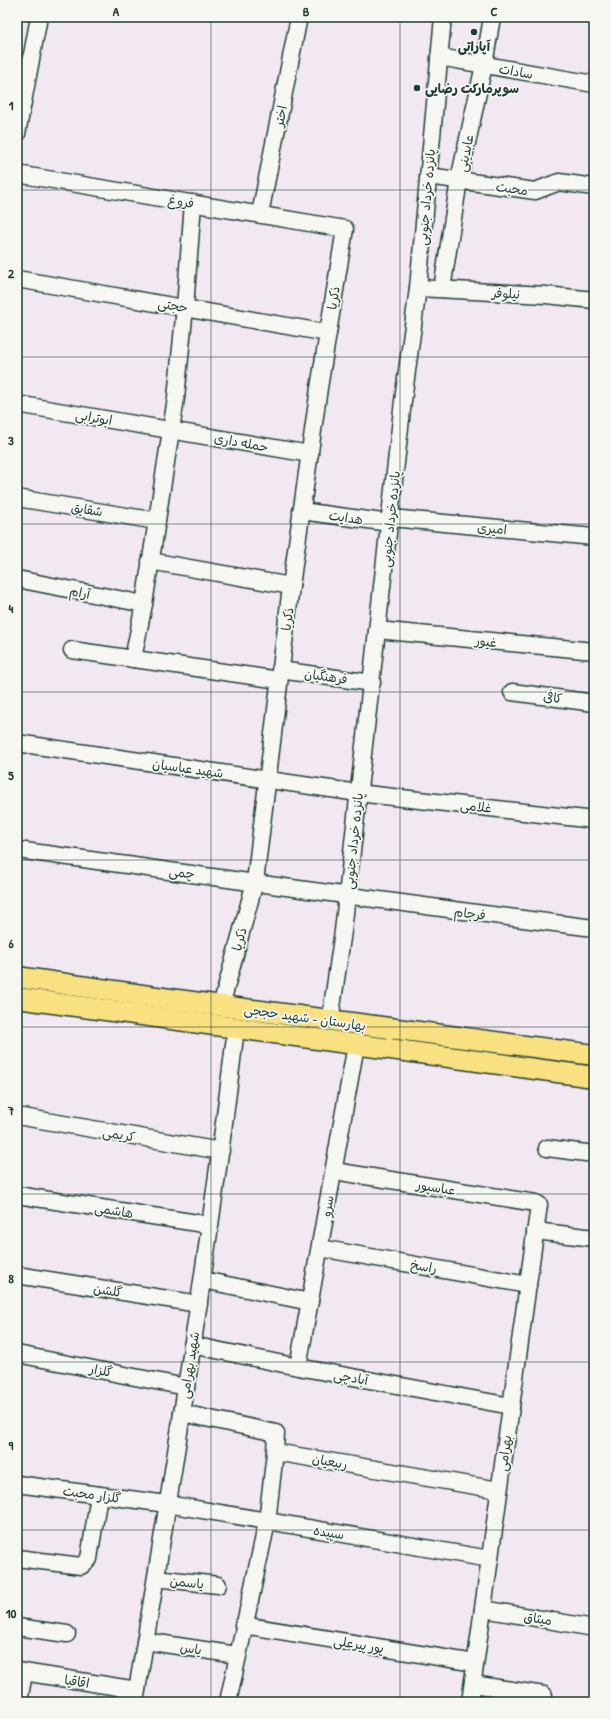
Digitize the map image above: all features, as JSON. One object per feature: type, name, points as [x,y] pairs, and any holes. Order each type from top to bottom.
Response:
[{"type":"main road","name":"بهارستان - شهید حججی","points":[[17,977],[330,1021],[594,1055]]},
{"type":"main road","name":"بهارستان - شهید حججی","points":[[17,998],[594,1077]]},
{"type":"main road","points":[[327,1041],[330,1021]]},
{"type":"street","points":[[17,134],[23,72],[39,17]]},
{"type":"street","name":"اختر","points":[[260,214],[299,17]]},
{"type":"street","name":"عابدینی","points":[[442,289],[459,180],[484,65],[492,17]]},
{"type":"street","name":"پانزده خرداد جنوبی","points":[[330,1021],[347,894],[391,521],[403,401],[418,288],[439,57],[439,18]]},
{"type":"street","name":"سادات","points":[[439,57],[594,84]]},
{"type":"street","name":"فروغ","points":[[17,174],[345,229]]},
{"type":"street","name":"محبت","points":[[428,176],[534,191],[559,182],[594,187]]},
{"type":"street","points":[[134,659],[172,430],[185,307],[193,204]]},
{"type":"street","name":"ذکریا","points":[[221,1006],[255,882],[279,675],[301,511],[345,229]]},
{"type":"street","name":"حجتی","points":[[17,279],[328,333]]},
{"type":"street","name":"نیلوفر","points":[[418,288],[546,295],[594,300]]},
{"type":"street","name":"ابوترابی","points":[[17,404],[172,430]]},
{"type":"street","name":"حمله داری","points":[[172,430],[310,454]]},
{"type":"street","name":"شقایق","points":[[17,498],[157,521]]},
{"type":"street","name":"هدایت","points":[[301,511],[391,521]]},
{"type":"street","name":"امیری","points":[[391,521],[594,538]]},
{"type":"street","points":[[150,561],[291,586]]},
{"type":"street","name":"آرام","points":[[17,579],[144,604]]},
{"type":"street","name":"غیور","points":[[377,630],[594,651]]},
{"type":"street","name":"فرهنگیان","points":[[72,650],[134,659],[279,675],[372,683]]},
{"type":"street","name":"کافی","points":[[512,692],[594,703]]},
{"type":"street","name":"شهید عباسیان","points":[[17,743],[358,793]]},
{"type":"street","name":"غلامی","points":[[358,793],[594,820]]},
{"type":"street","name":"چمی","points":[[17,850],[347,894]]},
{"type":"street","name":"فرجام","points":[[347,894],[437,908],[594,928]]},
{"type":"street","name":"شهید بهرامی","points":[[136,1696],[203,1280],[221,1152],[236,1028]]},
{"type":"street","name":"سرو","points":[[298,1367],[356,1045]]},
{"type":"street","name":"کریمی","points":[[17,1116],[221,1152]]},
{"type":"street","points":[[547,1148],[594,1154]]},
{"type":"street","name":"عباسپور","points":[[334,1171],[491,1195],[539,1205]]},
{"type":"street","name":"هاشمی","points":[[17,1195],[210,1225]]},
{"type":"street","name":"بهرامی","points":[[470,1702],[539,1205]]},
{"type":"street","points":[[535,1230],[594,1238]]},
{"type":"street","name":"راسخ","points":[[320,1248],[528,1285]]},
{"type":"street","name":"گلشن","points":[[17,1275],[199,1304]]},
{"type":"street","points":[[203,1280],[310,1302]]},
{"type":"street","name":"آبادچی","points":[[192,1345],[298,1367],[511,1406]]},
{"type":"street","name":"گلزار","points":[[17,1354],[186,1387]]},
{"type":"street","points":[[182,1413],[276,1432],[267,1522],[243,1625],[228,1702]]},
{"type":"street","name":"ربیعیان","points":[[275,1452],[499,1490]]},
{"type":"street","name":"گلزار محبت","points":[[17,1484],[167,1504]]},
{"type":"street","points":[[17,1558],[81,1566],[89,1559],[100,1495]]},
{"type":"street","name":"سپیده","points":[[167,1504],[267,1522],[490,1558]]},
{"type":"street","name":"یاسمن","points":[[156,1578],[218,1585]]},
{"type":"street","name":"میثاق","points":[[483,1609],[594,1628]]},
{"type":"street","name":"پور پیرعلی","points":[[243,1625],[475,1663]]},
{"type":"street","points":[[17,1627],[67,1634]]},
{"type":"street","name":"یاس","points":[[145,1641],[237,1655]]},
{"type":"street","points":[[19,1702],[21,1672]]},
{"type":"street","name":"اقاقیا","points":[[21,1672],[136,1696]]},
{"type":"street","points":[[473,1684],[544,1695]]},
{"type":"place","name":"آپاراتی","points":[[474,32]]},
{"type":"place","name":"سوپرمارکت رضایی","points":[[417,88]]}]
